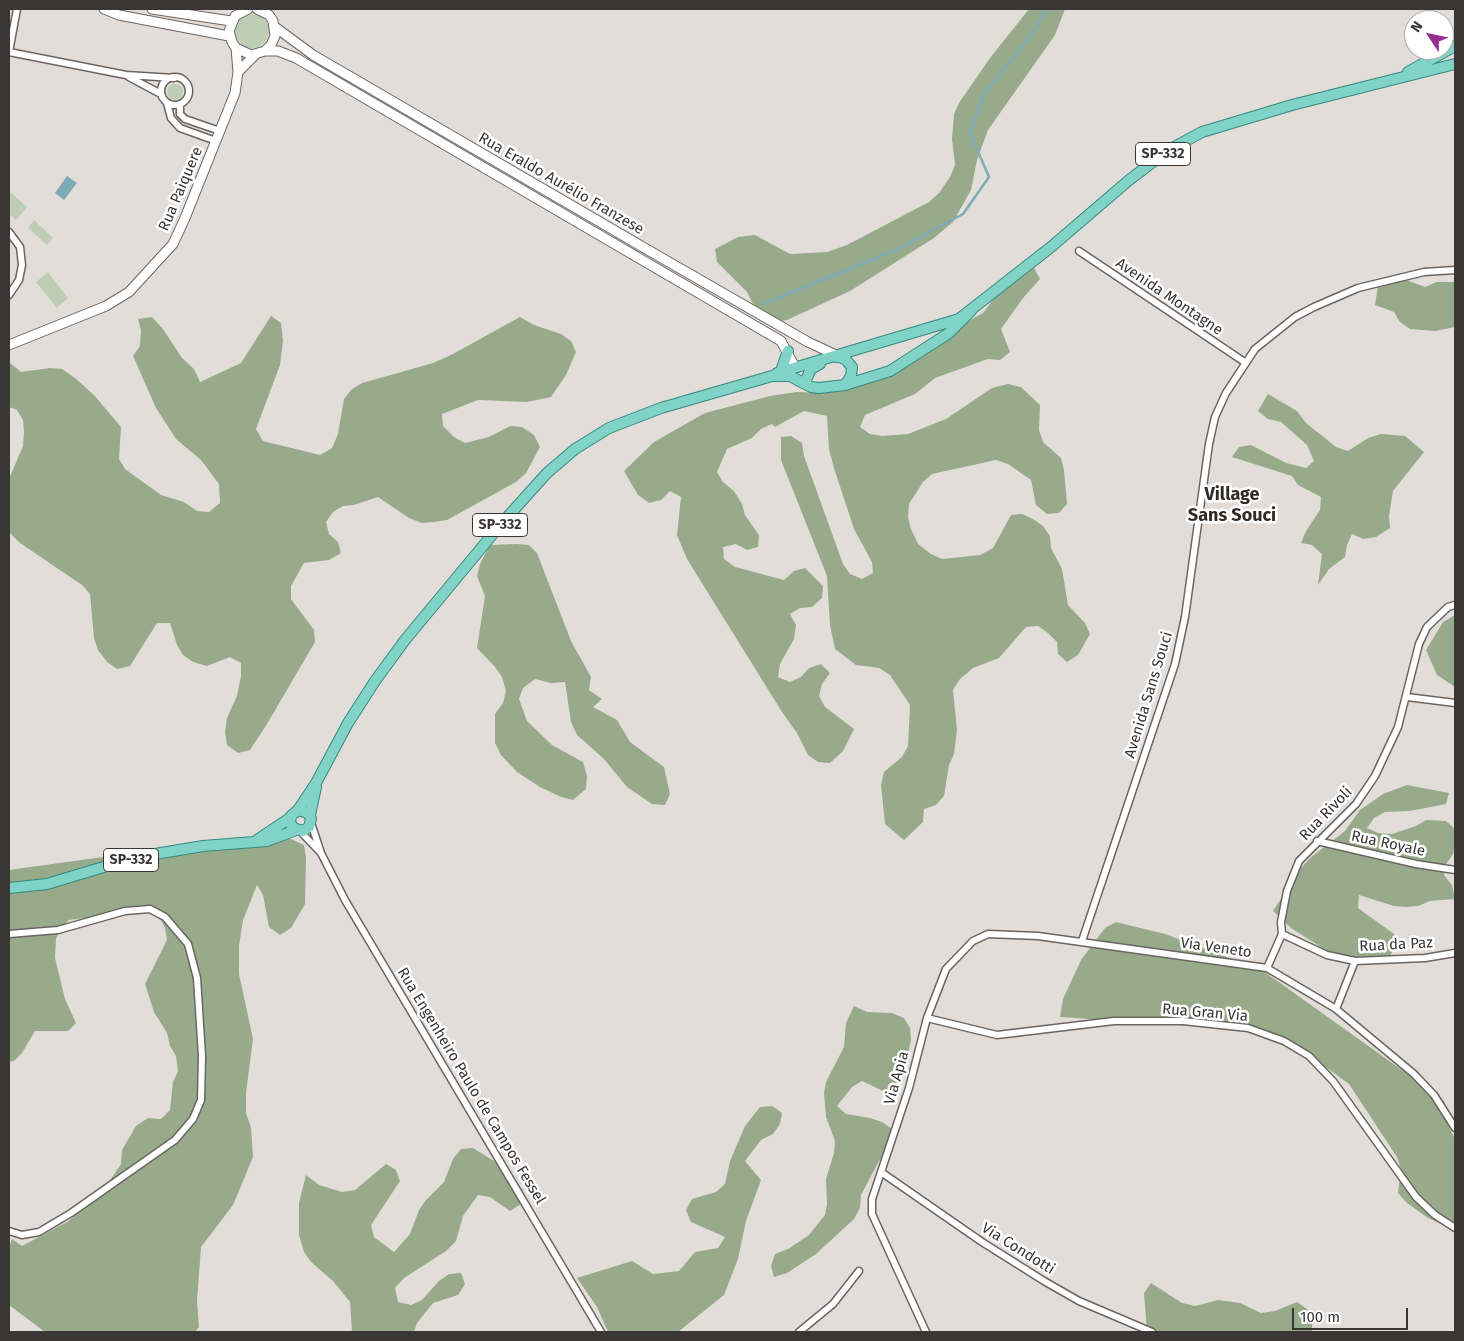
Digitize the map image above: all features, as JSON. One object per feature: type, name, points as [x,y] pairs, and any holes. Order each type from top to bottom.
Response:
[{"type":"main road","points":[[104,9],[119,15],[229,36]]},
{"type":"main road","points":[[152,9],[231,21]]},
{"type":"main road","points":[[236,48],[229,36],[231,21],[243,10]]},
{"type":"main road","name":"Rua Eraldo Aurélio Franzese","points":[[261,10],[269,15],[275,27],[313,55],[808,342],[838,356]]},
{"type":"main road","points":[[238,72],[272,44],[275,27]]},
{"type":"main road","name":"SP-332","points":[[1396,79],[1455,46]]},
{"type":"main road","name":"Rua Eraldo Aurélio Franzese","points":[[236,48],[245,54],[278,51],[296,58],[781,341],[795,367]]},
{"type":"main road","name":"Rua Paiquere","points":[[11,342],[106,306],[129,292],[173,244],[235,93],[238,72],[236,48]]},
{"type":"main road","name":"SP-332","points":[[777,374],[790,376],[808,384],[845,385],[890,371],[949,333],[972,311],[1128,180],[1184,141],[1221,125],[1455,64]]},
{"type":"main road","name":"SP-332","points":[[256,840],[294,814],[316,783],[352,716],[405,640],[547,473],[575,449],[609,428],[661,408],[953,321],[972,311]]},
{"type":"main road","points":[[777,374],[788,351]]},
{"type":"main road","points":[[808,384],[811,369],[838,356],[852,367],[851,376],[845,385]]},
{"type":"main road","points":[[795,367],[808,384]]},
{"type":"main road","name":"SP-332","points":[[9,888],[48,884],[107,866],[156,854],[274,839],[306,829],[310,819],[316,783]]},
{"type":"main road","points":[[298,831],[291,825],[294,814],[305,811],[310,819]]},
{"type":"street","points":[[9,17],[17,9]]},
{"type":"street","points":[[17,9],[9,52],[126,75],[183,80],[188,88],[187,98],[180,104],[168,103]]},
{"type":"street","points":[[126,75],[161,94],[168,103],[171,118],[180,128],[216,141]]},
{"type":"street","points":[[161,94],[163,85],[174,78]]},
{"type":"street","points":[[180,104],[180,114],[186,119],[220,131]]},
{"type":"street","points":[[9,232],[20,247],[22,265],[19,280],[9,295]]},
{"type":"street","name":"Avenida Montagne","points":[[1079,251],[1246,363]]},
{"type":"street","name":"Avenida Sans Souci","points":[[1082,941],[1175,664],[1185,617],[1215,417],[1226,393],[1255,350],[1288,323],[1337,296],[1424,272],[1455,270]]},
{"type":"street","name":"Rua Rivoli","points":[[1268,968],[1282,934],[1281,922],[1294,871],[1299,860],[1356,804],[1375,776],[1398,726],[1407,697],[1419,644],[1427,627],[1448,607],[1455,605]]},
{"type":"street","points":[[1407,697],[1455,703]]},
{"type":"street","name":"Rua Engenheiro Paulo de Campos Fessel","points":[[310,819],[320,852],[345,900],[601,1332]]},
{"type":"street","name":"Rua Engenheiro Paulo de Campos Fessel","points":[[298,831],[320,852]]},
{"type":"street","name":"Rua Royale","points":[[1317,841],[1416,864],[1455,870]]},
{"type":"street","points":[[9,934],[58,930],[125,911],[150,909],[165,917],[180,932],[188,944],[197,978],[202,1056],[201,1100],[193,1120],[176,1140],[71,1213],[39,1232],[22,1235],[9,1231]]},
{"type":"street","name":"Via Apia","points":[[926,1332],[872,1214],[872,1199],[908,1088],[927,1018],[946,969],[973,942],[988,934],[1082,941]]},
{"type":"street","name":"Rua da Paz","points":[[1282,934],[1327,955],[1355,961],[1424,958],[1455,953]]},
{"type":"street","name":"Via Veneto","points":[[1082,941],[1268,968],[1336,1009],[1425,1083],[1455,1128]]},
{"type":"street","points":[[1336,1009],[1355,961]]},
{"type":"street","name":"Rua Gran Via","points":[[927,1018],[997,1035],[1114,1021],[1183,1021],[1248,1028],[1284,1041],[1310,1056],[1333,1081],[1416,1198],[1435,1215],[1455,1228]]},
{"type":"street","name":"Via Condotti","points":[[881,1172],[982,1242],[1044,1281],[1079,1301],[1152,1332]]},
{"type":"street","points":[[799,1332],[833,1304],[859,1271]]},
{"type":"green space","points":[[1029,9],[1065,9],[1055,35],[988,130],[977,160],[971,190],[953,222],[934,238],[850,291],[787,320],[770,323],[758,314],[747,292],[717,262],[715,249],[738,237],[755,235],[790,254],[827,252],[847,245],[929,202],[939,193],[950,177],[955,165],[952,139],[954,114],[959,103],[990,58]]},
{"type":"green space","points":[[252,14],[264,19],[269,31],[264,43],[252,48],[240,43],[235,31],[240,19]]},
{"type":"green space","points":[[175,84],[181,86],[183,92],[181,98],[175,100],[169,98],[167,92],[169,86]]},
{"type":"green space","points":[[9,191],[27,207],[16,220],[9,214]]},
{"type":"green space","points":[[34,220],[53,238],[47,245],[28,228]]},
{"type":"green space","points":[[1034,268],[1040,279],[1023,298],[1001,329],[1010,352],[1000,360],[988,359],[935,378],[915,394],[865,415],[860,427],[870,434],[882,436],[908,434],[946,419],[992,388],[1008,384],[1021,387],[1040,405],[1039,430],[1043,442],[1061,458],[1067,504],[1059,513],[1047,514],[1036,505],[1031,480],[1008,464],[996,460],[932,474],[923,482],[909,504],[908,517],[911,529],[918,544],[931,554],[942,559],[980,555],[993,548],[1011,515],[1022,514],[1033,519],[1043,526],[1050,536],[1051,548],[1062,569],[1068,605],[1085,623],[1090,634],[1078,655],[1067,662],[1058,654],[1057,642],[1048,633],[1038,626],[1026,627],[999,658],[973,668],[960,679],[953,690],[957,730],[954,754],[949,765],[944,796],[936,805],[924,809],[923,822],[904,840],[885,824],[881,785],[884,772],[902,757],[908,746],[910,705],[890,675],[879,668],[856,665],[835,649],[830,625],[827,576],[781,460],[781,437],[791,436],[802,443],[804,456],[843,564],[850,574],[862,579],[873,573],[872,562],[854,529],[834,468],[829,449],[827,416],[804,411],[775,427],[772,424],[761,429],[752,438],[727,449],[717,472],[723,482],[734,491],[742,504],[745,515],[759,535],[758,547],[747,550],[736,544],[723,547],[724,559],[735,567],[784,580],[794,571],[805,568],[823,586],[822,598],[812,607],[800,608],[790,614],[796,625],[794,639],[780,664],[778,677],[790,682],[801,677],[809,668],[821,664],[830,673],[822,684],[819,696],[825,707],[854,729],[843,751],[830,763],[818,762],[808,755],[797,733],[687,559],[677,535],[681,497],[670,491],[661,500],[649,503],[638,495],[624,471],[654,442],[705,413],[770,396],[797,392],[824,393],[844,388],[866,379],[983,313],[995,297]]},
{"type":"green space","points":[[48,272],[68,298],[57,308],[36,282]]},
{"type":"green space","points":[[1401,278],[1425,287],[1437,282],[1455,282],[1455,327],[1435,331],[1410,329],[1400,322],[1394,312],[1375,305],[1378,286],[1388,280]]},
{"type":"green space","points":[[271,316],[281,323],[283,341],[280,365],[256,429],[263,441],[320,455],[332,448],[338,434],[344,399],[352,389],[362,383],[433,363],[520,317],[534,325],[561,334],[571,341],[576,352],[566,375],[551,397],[527,402],[478,400],[442,414],[443,426],[454,437],[465,443],[489,437],[510,426],[522,427],[534,435],[540,447],[526,473],[516,482],[447,520],[422,523],[409,518],[378,497],[354,505],[343,506],[333,512],[326,522],[329,534],[338,542],[341,553],[329,560],[304,563],[291,586],[291,599],[314,630],[315,642],[250,750],[238,753],[227,745],[225,732],[227,718],[237,696],[241,676],[241,663],[230,657],[207,666],[193,662],[183,655],[177,645],[170,623],[157,623],[130,666],[117,669],[107,662],[98,650],[94,638],[90,594],[82,585],[20,543],[10,533],[9,479],[23,446],[24,432],[23,420],[17,410],[9,407],[9,362],[21,372],[50,368],[62,369],[75,378],[94,395],[121,427],[119,459],[125,469],[161,495],[184,502],[197,511],[209,512],[220,503],[219,484],[201,460],[176,439],[156,408],[133,356],[140,346],[141,330],[138,319],[152,317],[163,329],[182,358],[194,369],[200,382],[241,363]]},
{"type":"green space","points":[[1268,394],[1297,411],[1306,423],[1336,447],[1348,451],[1368,438],[1381,434],[1405,436],[1424,452],[1393,491],[1389,516],[1390,528],[1376,537],[1363,539],[1352,534],[1347,545],[1345,557],[1329,569],[1318,585],[1322,554],[1312,545],[1301,543],[1306,531],[1320,510],[1321,497],[1298,485],[1292,476],[1232,457],[1239,447],[1251,445],[1286,463],[1306,468],[1314,461],[1307,445],[1281,422],[1268,419],[1258,411]]},
{"type":"green space","points":[[490,545],[529,545],[537,553],[571,641],[591,677],[589,690],[602,699],[593,707],[617,720],[630,742],[664,767],[670,794],[665,805],[652,804],[627,787],[604,759],[577,735],[571,722],[565,682],[551,683],[535,679],[523,688],[519,699],[527,721],[552,745],[583,762],[587,776],[586,789],[573,800],[561,797],[540,787],[517,772],[501,755],[495,743],[495,714],[503,703],[506,691],[502,677],[477,648],[485,596],[477,576],[480,564]]},
{"type":"green space","points":[[1455,615],[1455,687],[1437,675],[1426,650],[1443,622]]},
{"type":"green space","points":[[1407,785],[1449,793],[1446,804],[1410,811],[1385,812],[1374,818],[1367,828],[1378,833],[1392,834],[1416,826],[1426,820],[1446,821],[1455,829],[1455,845],[1453,854],[1446,864],[1444,875],[1452,885],[1455,899],[1430,901],[1418,906],[1406,907],[1394,906],[1359,895],[1358,908],[1394,934],[1397,946],[1389,957],[1365,961],[1329,952],[1291,928],[1273,911],[1301,868],[1310,858],[1345,831],[1360,810],[1383,794]]},
{"type":"green space","points":[[218,839],[291,839],[304,845],[306,858],[305,904],[291,928],[280,935],[269,927],[263,895],[257,885],[243,920],[239,946],[239,974],[253,1039],[246,1093],[246,1113],[251,1127],[253,1157],[233,1205],[201,1247],[197,1301],[199,1327],[195,1332],[45,1332],[9,1305],[9,1248],[12,1239],[22,1246],[67,1222],[98,1198],[121,1164],[122,1150],[136,1126],[148,1118],[161,1119],[170,1110],[173,1082],[178,1071],[176,1056],[170,1046],[167,1033],[154,1012],[145,984],[167,940],[165,928],[158,914],[147,910],[69,920],[61,928],[56,939],[55,958],[65,999],[76,1023],[68,1031],[35,1031],[22,1053],[14,1061],[9,1062],[9,870],[204,843]]},
{"type":"green space","points":[[1116,922],[1165,934],[1262,970],[1444,1101],[1448,1125],[1455,1139],[1455,1230],[1428,1218],[1407,1203],[1398,1193],[1401,1169],[1397,1157],[1349,1084],[1287,1039],[1249,1030],[1060,1017],[1063,999],[1081,960],[1105,928]]},
{"type":"green space","points":[[854,1006],[867,1012],[892,1013],[904,1018],[910,1028],[911,1040],[906,1063],[897,1086],[887,1093],[862,1081],[852,1087],[837,1106],[846,1114],[882,1122],[892,1129],[893,1141],[878,1163],[861,1195],[860,1208],[854,1219],[816,1254],[787,1273],[774,1277],[771,1266],[775,1254],[788,1249],[809,1235],[825,1215],[827,1204],[826,1179],[834,1153],[835,1141],[826,1117],[824,1093],[826,1082],[844,1047],[846,1023]]},
{"type":"green space","points":[[772,1106],[782,1113],[780,1124],[773,1134],[761,1140],[745,1161],[761,1180],[746,1221],[738,1259],[724,1295],[678,1332],[608,1332],[597,1307],[577,1278],[632,1261],[653,1274],[679,1271],[695,1252],[718,1248],[725,1237],[691,1222],[686,1210],[692,1199],[716,1192],[725,1184],[730,1161],[745,1126],[760,1107]]},
{"type":"green space","points":[[473,1148],[494,1161],[523,1190],[521,1204],[510,1211],[490,1197],[478,1195],[463,1216],[456,1241],[446,1251],[404,1278],[395,1288],[398,1302],[411,1305],[422,1300],[439,1281],[449,1274],[461,1273],[465,1284],[458,1295],[433,1303],[417,1323],[414,1332],[352,1332],[350,1302],[333,1281],[311,1262],[304,1252],[299,1235],[299,1203],[306,1175],[319,1185],[342,1192],[355,1190],[386,1164],[396,1170],[400,1181],[371,1225],[374,1237],[394,1252],[410,1234],[419,1210],[426,1200],[444,1182],[453,1159],[461,1149]]},
{"type":"green space","points":[[1151,1283],[1182,1303],[1195,1306],[1218,1300],[1240,1303],[1261,1313],[1275,1311],[1297,1302],[1307,1309],[1312,1320],[1312,1332],[1147,1332],[1144,1293]]},
{"type":"water","points":[[67,176],[77,183],[64,200],[55,193]]},
{"type":"waterway","points":[[763,304],[896,250],[963,214],[989,177],[970,133],[984,94],[1030,37],[1047,9]]},
{"type":"district","name":"Village Sans Souci","points":[[1232,505]]}]
